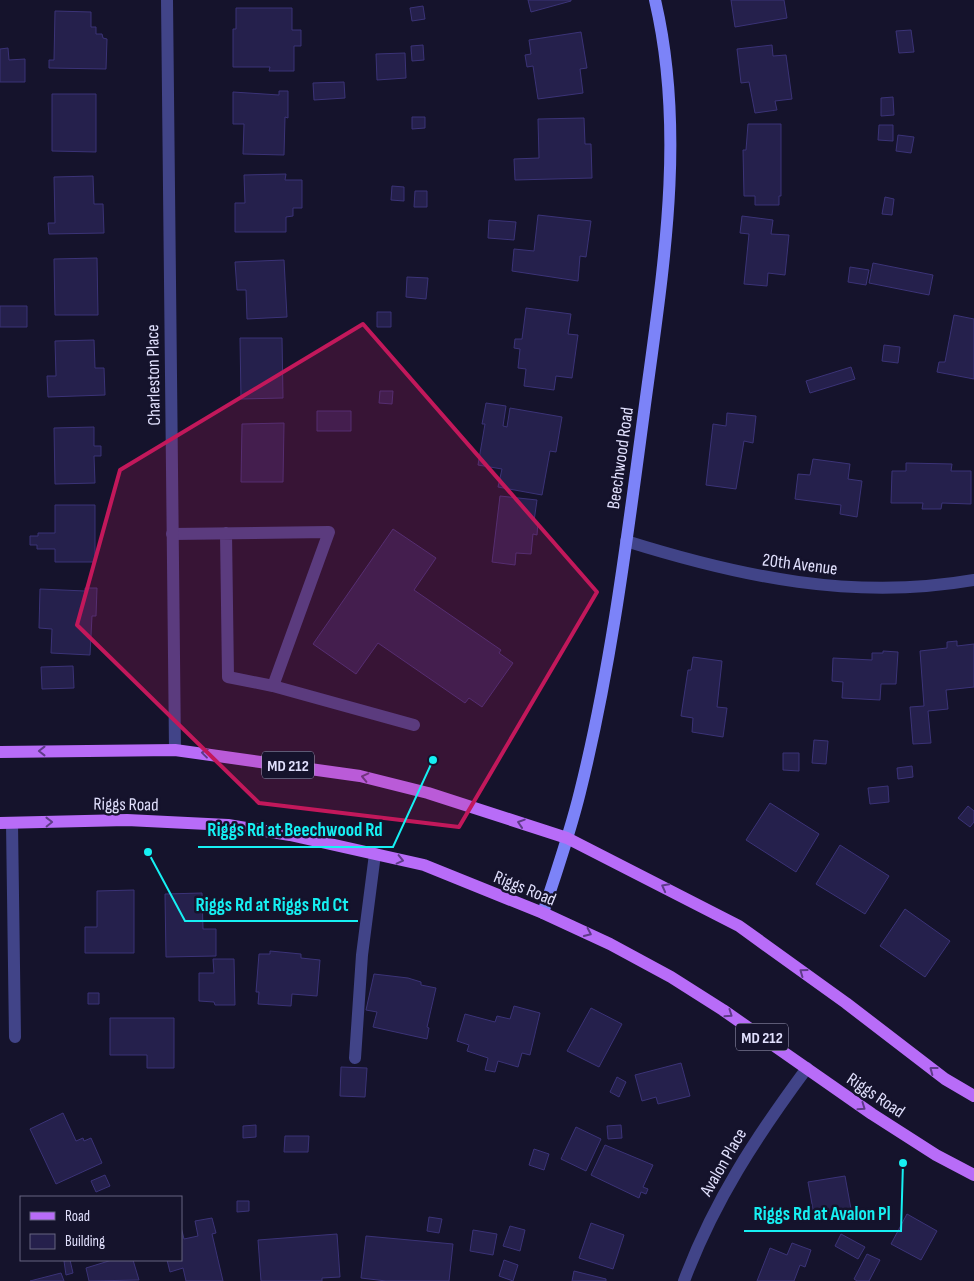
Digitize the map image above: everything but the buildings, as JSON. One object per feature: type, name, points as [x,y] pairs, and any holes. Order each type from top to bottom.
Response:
[{"type":"main road","name":"MD 212","points":[[0,752],[175,750],[360,776],[428,792],[567,838],[739,926],[846,1003],[945,1079],[974,1096]]},
{"type":"main road","name":"Riggs Road","points":[[6,823],[127,820],[228,825],[290,835],[424,865],[544,913],[610,944],[671,977],[724,1010],[872,1114],[974,1175]]},
{"type":"street","name":"Charleston Place","points":[[167,0],[175,750]]},
{"type":"street","name":"Beechwood Road","points":[[544,913],[567,838],[595,725],[626,541],[668,218],[671,118],[655,0]]},
{"type":"street","points":[[172,534],[329,532],[273,686]]},
{"type":"street","points":[[226,533],[228,677],[273,686],[414,725]]},
{"type":"street","name":"20th Avenue","points":[[626,541],[730,571],[791,582],[871,589],[909,589],[974,580]]},
{"type":"street","points":[[6,823],[15,1037]]},
{"type":"street","points":[[355,1058],[362,955],[375,854]]},
{"type":"street","name":"Avalon Place","points":[[684,1281],[708,1223],[733,1174],[766,1124],[807,1068]]},
{"type":"highlighted area","points":[[363,324],[510,490],[597,592],[459,827],[259,803],[77,625],[120,470]]},
{"type":"place","name":"Riggs Rd at Beechwood Rd","points":[[433,760]]},
{"type":"place","name":"Riggs Rd at Riggs Rd Ct","points":[[148,852]]},
{"type":"place","name":"Riggs Rd at Avalon Pl","points":[[903,1163]]}]
